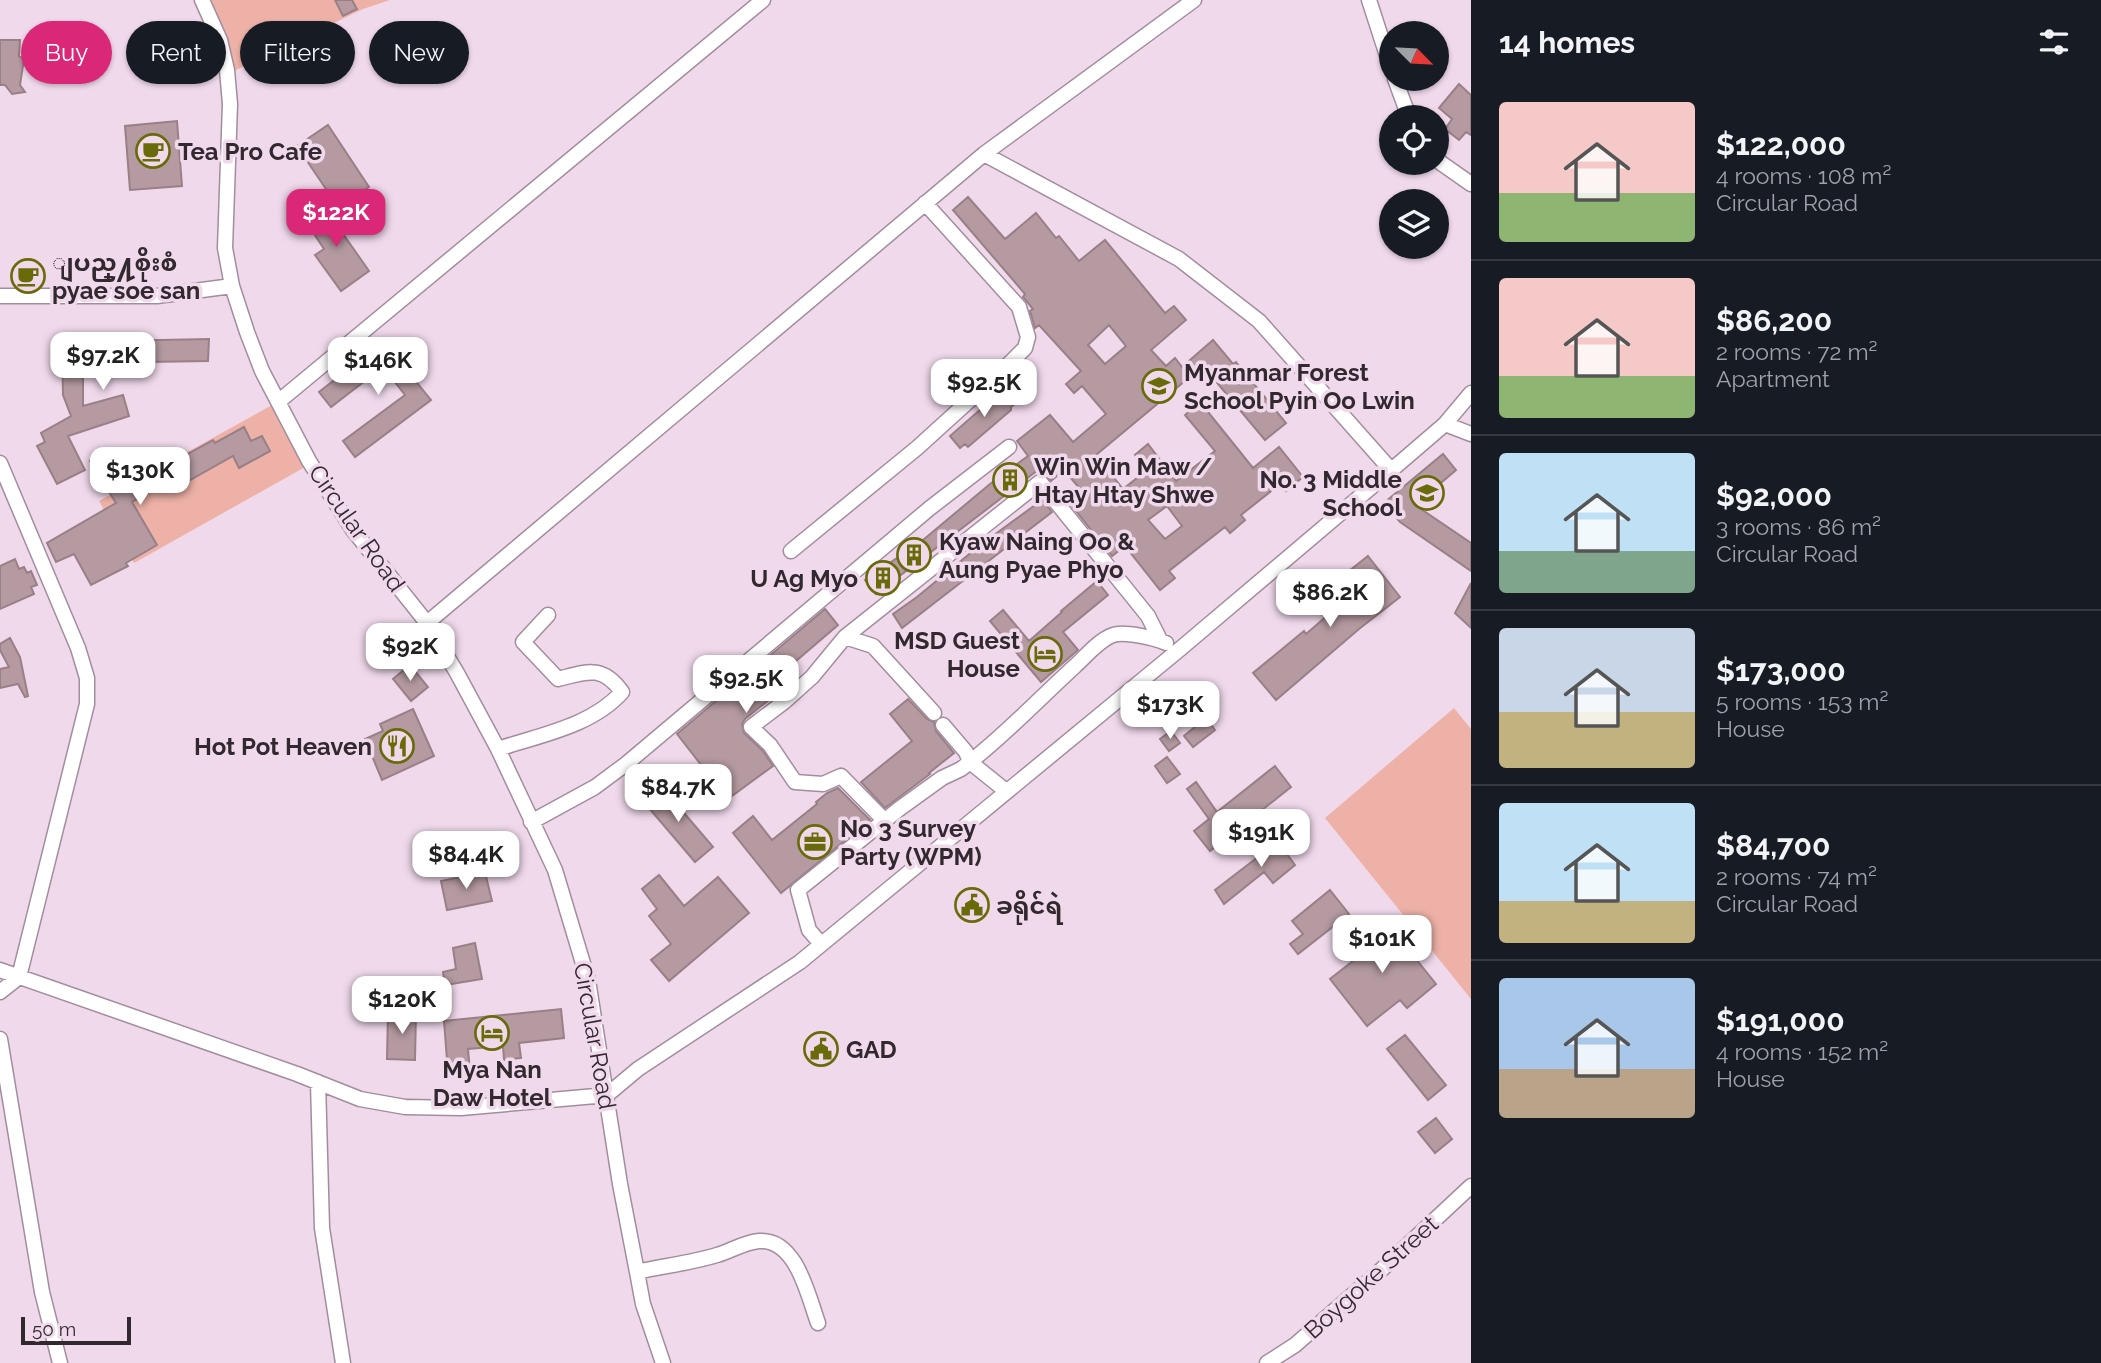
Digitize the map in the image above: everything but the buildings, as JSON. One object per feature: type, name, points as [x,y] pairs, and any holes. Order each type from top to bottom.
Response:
[{"type":"street","name":"Circular Road","points":[[202,0],[220,40],[227,71],[230,104],[225,248],[232,286],[257,358],[309,461],[353,530],[426,623],[457,673],[498,749],[555,870],[588,980],[620,1184],[643,1304],[663,1363]]},
{"type":"street","points":[[278,402],[763,0]]},
{"type":"street","points":[[426,623],[984,154],[1194,0]]},
{"type":"street","points":[[1369,0],[1379,31]]},
{"type":"street","points":[[984,154],[1179,259],[1199,274],[1259,321],[1391,470]]},
{"type":"street","points":[[1449,169],[1471,184]]},
{"type":"street","points":[[791,551],[917,448],[1025,348],[1028,337],[1019,307],[925,204]]},
{"type":"street","points":[[0,296],[157,296],[232,286]]},
{"type":"street","points":[[0,970],[360,1099],[405,1107],[461,1108],[607,1095],[638,1069],[800,962],[1180,649],[1446,424],[1471,393]]},
{"type":"street","points":[[1446,424],[1471,434]]},
{"type":"street","points":[[531,822],[595,787],[626,764],[930,508],[1009,447]]},
{"type":"street","points":[[0,463],[78,648],[87,678],[87,704],[19,977],[0,992]]},
{"type":"street","points":[[885,821],[841,776],[823,784],[794,782],[770,745],[751,727],[812,677],[845,637],[1040,482],[1147,615],[1160,640]]},
{"type":"street","points":[[498,749],[584,720],[611,705],[622,692],[614,680],[592,671],[558,679],[523,642],[548,615]]},
{"type":"street","points":[[821,944],[809,930],[798,890],[942,778],[970,762],[1106,640],[1114,635],[1160,640],[1180,649]]},
{"type":"street","points":[[845,637],[873,646],[966,752],[970,762],[1006,791]]},
{"type":"street","points":[[0,1039],[6,1112],[42,1292],[60,1363]]},
{"type":"street","points":[[317,1082],[321,1228],[343,1363]]},
{"type":"street","name":"Boygoke Street","points":[[1267,1363],[1295,1345],[1352,1296],[1471,1186]]},
{"type":"street","points":[[637,1272],[717,1255],[756,1241],[772,1241],[782,1247],[799,1270],[818,1323]]},
{"type":"shaded area","points":[[210,0],[390,0],[338,21],[240,21],[240,68],[234,71],[226,36],[226,21],[219,21]]},
{"type":"shaded area","points":[[272,405],[305,467],[134,563],[99,501]]},
{"type":"shaded area","points":[[1454,708],[1471,729],[1471,999],[1325,818]]},
{"type":"place","name":"Tea Pro Cafe","points":[[153,151]]},
{"type":"place","name":"ျပည္႔စိုးစံ pyae soe san","points":[[28,276]]},
{"type":"place","name":"Myanmar Forest School Pyin Oo Lwin","points":[[1159,386]]},
{"type":"place","name":"Win Win Maw / Htay Htay Shwe","points":[[1010,480]]},
{"type":"place","name":"No. 3 Middle School","points":[[1427,493]]},
{"type":"place","name":"Kyaw Naing Oo & Aung Pyae Phyo","points":[[914,555]]},
{"type":"place","name":"U Ag Myo","points":[[883,578]]},
{"type":"place","name":"MSD Guest House","points":[[1045,654]]},
{"type":"place","name":"Hot Pot Heaven","points":[[397,746]]},
{"type":"place","name":"No 3 Survey Party (WPM)","points":[[815,842]]},
{"type":"place","name":"ခရိုင်ရဲ","points":[[972,905]]},
{"type":"place","name":"Mya Nan Daw Hotel","points":[[492,1033]]},
{"type":"place","name":"GAD","points":[[821,1049]]}]
